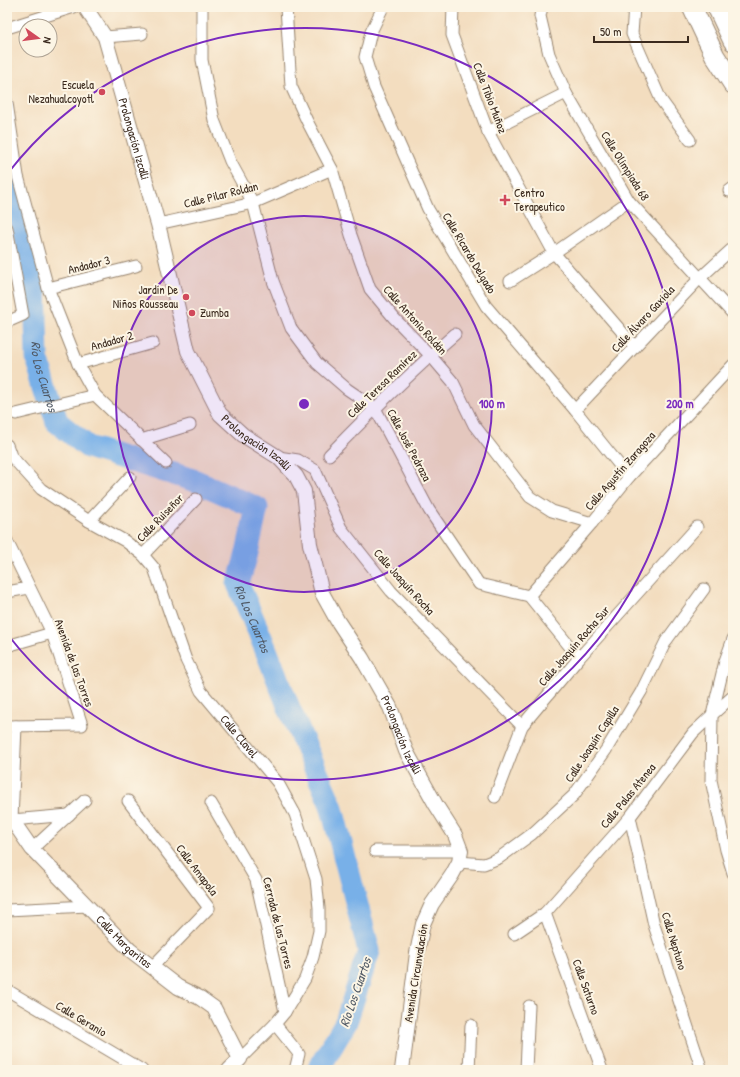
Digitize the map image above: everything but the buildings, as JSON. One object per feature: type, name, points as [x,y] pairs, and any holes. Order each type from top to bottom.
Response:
[{"type":"highway","points":[[692,7],[715,56],[733,84]]},
{"type":"highway","points":[[718,7],[733,41]]},
{"type":"street","points":[[7,28],[74,7]]},
{"type":"street","name":"Prolongación Izcalli","points":[[85,7],[105,37],[158,224],[188,351],[220,414],[242,435],[278,457],[296,476],[304,491],[310,544],[322,593],[390,707],[406,751],[436,805],[455,835],[460,856]]},
{"type":"street","name":"Calle José Pedraza","points":[[202,7],[202,60],[214,120],[230,161],[253,203],[273,281],[291,328],[317,363],[347,389],[375,408],[429,510],[479,584],[529,596]]},
{"type":"street","name":"Calle Antonio Roldán","points":[[286,7],[291,86],[332,169],[351,236],[370,289],[394,318],[430,355],[453,382],[474,425],[530,496],[552,511],[592,523]]},
{"type":"street","name":"Calle Ricardo Delgado","points":[[383,7],[371,32],[365,57],[374,87],[428,210],[486,306],[575,410],[629,477]]},
{"type":"street","name":"Calle Tibio Muñoz","points":[[453,7],[452,35],[488,132],[554,253],[635,347]]},
{"type":"street","name":"Calle Olimpiada 68","points":[[542,7],[540,16],[549,54],[566,94],[629,201],[699,279],[733,314]]},
{"type":"street","points":[[634,7],[632,34],[661,100],[690,140]]},
{"type":"street","points":[[105,37],[142,34]]},
{"type":"street","points":[[488,132],[566,94]]},
{"type":"street","points":[[7,103],[18,176],[48,288],[78,364],[95,395],[166,463]]},
{"type":"street","name":"Calle Pilar Roldan","points":[[158,224],[253,203],[332,169]]},
{"type":"street","points":[[510,281],[554,253],[629,201]]},
{"type":"street","points":[[7,228],[23,315],[7,322]]},
{"type":"street","name":"Calle Álvaro Gaxiola","points":[[575,410],[699,279],[733,248]]},
{"type":"street","name":"Andador 3","points":[[48,288],[136,266]]},
{"type":"street","name":"Calle Teresa Ramírez","points":[[330,455],[375,408],[430,355],[455,334]]},
{"type":"street","name":"Andador 2","points":[[78,364],[154,342]]},
{"type":"street","name":"Calle Agustín Zaragoza","points":[[529,596],[592,523],[629,477],[733,365]]},
{"type":"street","points":[[16,414],[72,402],[95,395]]},
{"type":"street","points":[[141,440],[190,425]]},
{"type":"street","name":"Calle Clavel","points":[[7,445],[11,456],[41,489],[89,521],[125,541],[143,555],[154,568],[186,660],[201,691],[278,783],[295,814],[316,879],[319,908],[319,931],[313,957],[305,979],[285,1012],[229,1070]]},
{"type":"street","name":"Calle Joaquín Rocha","points":[[278,457],[298,460],[315,470],[341,528],[391,591],[522,726]]},
{"type":"street","points":[[89,521],[130,476]]},
{"type":"street","name":"Calle Ruiseñor","points":[[143,555],[196,499]]},
{"type":"street","name":"Calle Joaquín Rocha Sur","points":[[495,797],[522,726],[579,658],[697,527]]},
{"type":"street","name":"Avenida de las Torres","points":[[8,547],[52,633],[82,725],[12,726]]},
{"type":"street","points":[[7,592],[30,588]]},
{"type":"street","name":"Calle Joaquín Capilla","points":[[375,851],[460,856],[484,864],[499,858],[532,834],[574,795],[606,750],[641,692],[666,641],[704,589]]},
{"type":"street","points":[[529,596],[579,658]]},
{"type":"street","points":[[7,646],[52,633]]},
{"type":"street","points":[[733,639],[725,661],[712,715],[711,780],[726,850],[733,874]]},
{"type":"street","name":"Calle Palas Atenea","points":[[514,934],[545,913],[630,817],[693,733],[733,696]]},
{"type":"street","points":[[12,726],[10,820],[69,815]]},
{"type":"street","points":[[32,848],[86,800]]},
{"type":"street","name":"Calle Amapola","points":[[128,801],[209,908],[152,967]]},
{"type":"street","name":"Cerrada de las Torres","points":[[211,803],[256,880],[285,1012]]},
{"type":"street","name":"Calle Neptuno","points":[[630,817],[654,925],[702,1070]]},
{"type":"street","name":"Calle Margaritas","points":[[10,820],[32,848],[130,950],[178,988],[200,998],[214,1008],[240,1059]]},
{"type":"street","name":"Avenida Circunvalación","points":[[402,1070],[422,924],[432,904],[452,875],[460,856]]},
{"type":"street","points":[[7,910],[88,906]]},
{"type":"street","name":"Calle Saturno","points":[[545,913],[602,1070]]},
{"type":"street","name":"Calle Geranio","points":[[7,990],[142,1070]]},
{"type":"street","points":[[526,1070],[529,1006]]},
{"type":"street","points":[[275,1024],[299,1054],[295,1070]]},
{"type":"street","points":[[469,1070],[471,1025]]},
{"type":"waterway","name":"Río Los Cuartos","points":[[7,162],[35,280],[37,358],[57,422],[88,447],[196,481],[257,508],[246,557],[238,584],[331,805],[369,951],[346,1022],[318,1070]]},
{"type":"place","name":"Escuela Nezahualcoyotl","points":[[102,92]]},
{"type":"place","name":"Centro Terapeutico","points":[[505,200]]},
{"type":"place","name":"Jardin De Niños Rousseau","points":[[186,297]]},
{"type":"place","name":"Zumba","points":[[192,313]]}]
